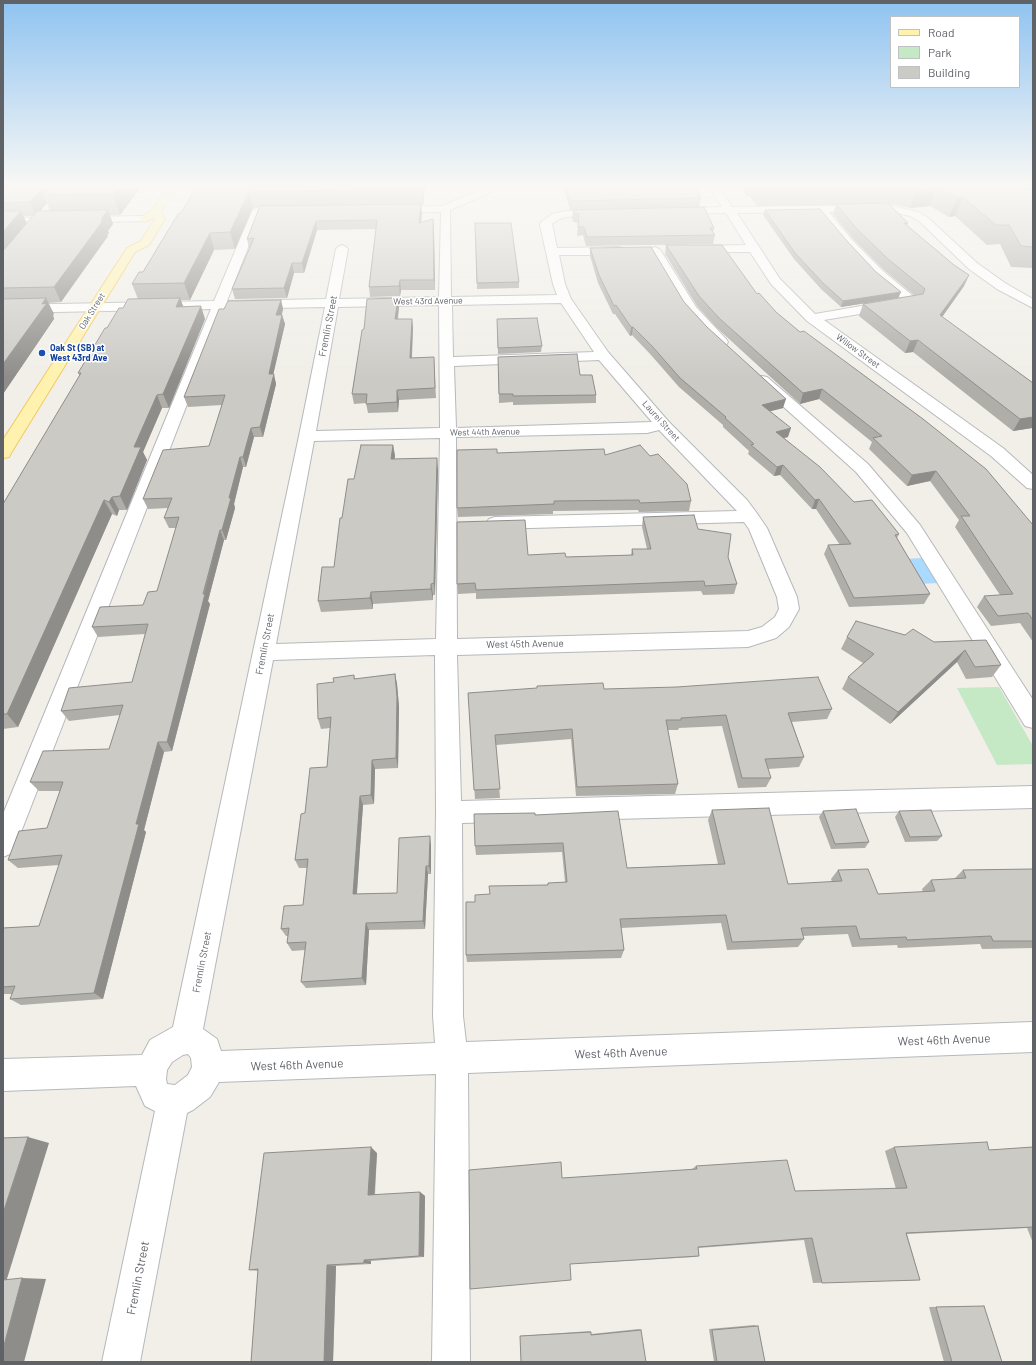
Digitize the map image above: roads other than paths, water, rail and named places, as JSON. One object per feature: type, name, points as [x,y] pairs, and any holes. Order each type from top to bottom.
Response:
[{"type":"main road","name":"Oak Street","points":[[3,453],[94,307],[126,251]]},
{"type":"street","points":[[3,845],[241,251]]},
{"type":"street","name":"Fremlin Street","points":[[186,1039],[307,436],[342,251]]},
{"type":"street","points":[[446,251],[445,301],[448,432],[463,524],[446,646],[449,812],[448,1016],[452,1059],[451,1362]]},
{"type":"street","points":[[553,252],[632,251]]},
{"type":"street","points":[[657,251],[675,286],[691,310],[733,354]]},
{"type":"street","name":"Willow Street","points":[[755,251],[775,281],[812,318],[998,452],[1033,484]]},
{"type":"street","points":[[812,318],[913,302],[879,274],[856,251]]},
{"type":"street","points":[[957,251],[973,266],[1001,286],[1030,300]]},
{"type":"street","name":"Laurel Street","points":[[553,252],[559,284],[565,299],[602,355],[663,425],[741,504],[758,528],[787,597],[788,609],[782,622]]},
{"type":"street","name":"West 43rd Avenue","points":[[3,309],[565,299]]},
{"type":"street","points":[[447,362],[589,357],[602,355]]},
{"type":"street","points":[[750,369],[852,458],[914,529],[1033,719]]},
{"type":"street","name":"West 44th Avenue","points":[[307,436],[647,428],[663,425]]},
{"type":"street","points":[[463,524],[750,516]]},
{"type":"street","name":"West 45th Avenue","points":[[264,652],[748,638],[769,633],[782,622]]},
{"type":"street","points":[[449,812],[1033,797]]},
{"type":"street","name":"West 46th Avenue","points":[[208,1068],[1033,1037]]},
{"type":"street","points":[[186,1039],[194,1040],[206,1050],[208,1068],[205,1077],[199,1086],[182,1099],[173,1101],[164,1099],[156,1096],[152,1089],[150,1080],[151,1070],[155,1060],[161,1052],[177,1041],[186,1039]]},
{"type":"street","points":[[3,1075],[151,1070]]},
{"type":"street","name":"Fremlin Street","points":[[121,1362],[173,1101]]},
{"type":"water","points":[[922,558],[938,583],[919,584],[904,559]]},
{"type":"place","name":"Oak St (SB) at West 43rd Ave","points":[[42,353]]}]
